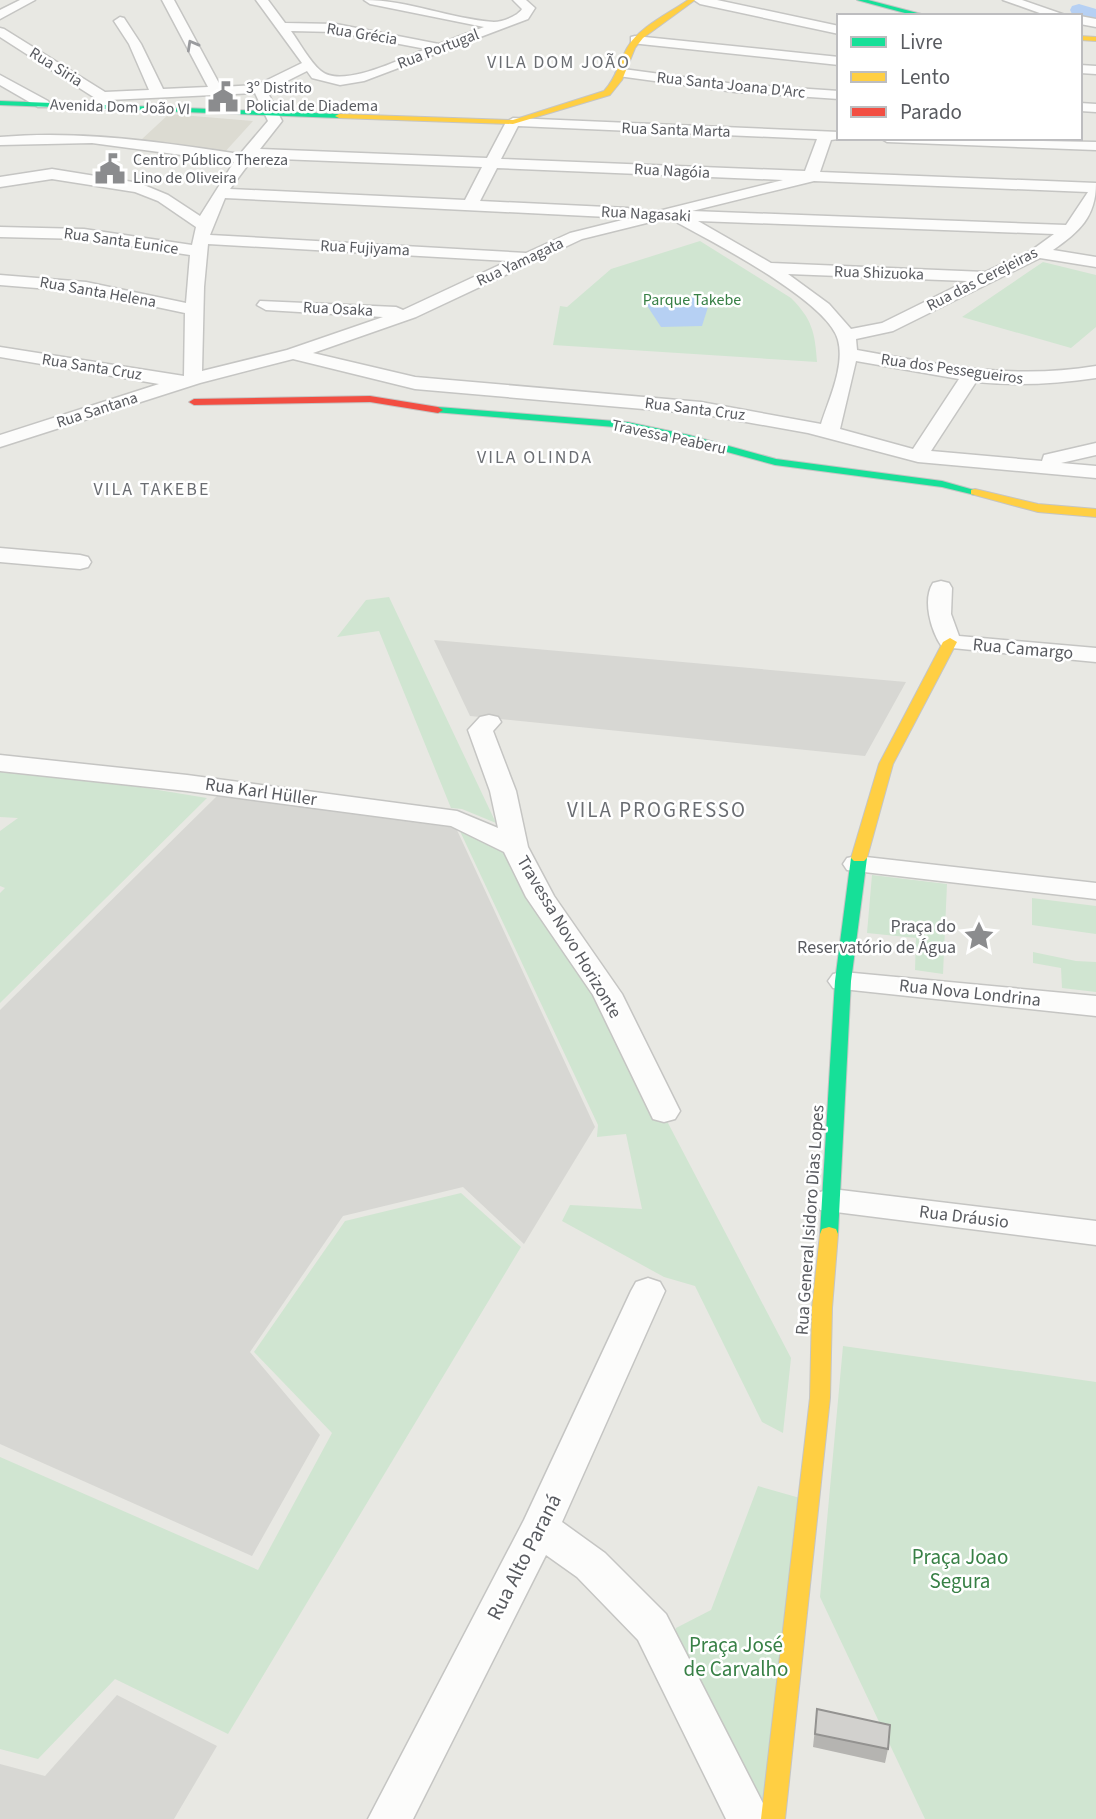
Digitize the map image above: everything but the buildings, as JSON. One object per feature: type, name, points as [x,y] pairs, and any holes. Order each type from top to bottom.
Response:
[{"type":"street","points":[[0,15],[29,0]]},
{"type":"street","points":[[168,0],[216,89]]},
{"type":"street","points":[[103,102],[157,92],[260,89],[308,65],[284,27],[262,0]]},
{"type":"street","points":[[370,0],[498,26]]},
{"type":"street","name":"Rua Portugal","points":[[308,65],[317,75],[329,80],[364,77],[498,26],[529,11],[519,0]]},
{"type":"street","points":[[635,40],[692,0]]},
{"type":"street","points":[[700,0],[837,30]]},
{"type":"street","points":[[860,0],[918,14]]},
{"type":"street","points":[[1009,0],[1055,14]]},
{"type":"street","points":[[120,20],[135,44],[157,92]]},
{"type":"street","name":"Rua Grécia","points":[[284,27],[336,28],[440,48]]},
{"type":"street","name":"Rua Siria","points":[[0,32],[103,102]]},
{"type":"street","points":[[635,40],[837,61]]},
{"type":"street","name":"Avenida Dom João VI","points":[[6,100],[35,104],[103,102],[270,113],[513,122],[607,93],[617,85],[635,40]]},
{"type":"street","name":"Rua Santa Joana D'Arc","points":[[623,73],[735,88],[837,95]]},
{"type":"street","points":[[0,79],[6,100]]},
{"type":"street","points":[[188,380],[202,239],[221,193],[275,121],[260,89]]},
{"type":"street","points":[[470,205],[513,122]]},
{"type":"street","name":"Rua Santa Marta","points":[[513,122],[832,136]]},
{"type":"street","points":[[811,177],[832,136]]},
{"type":"street","name":"Rua Nagóia","points":[[0,141],[47,137],[103,139],[247,156],[491,163],[1096,190]]},
{"type":"street","points":[[939,140],[1096,146]]},
{"type":"street","points":[[0,182],[52,174],[139,188],[163,198],[202,239]]},
{"type":"street","name":"Rua Yamagata","points":[[188,380],[293,354],[410,313],[576,236],[667,215],[704,216],[811,177]]},
{"type":"street","name":"Rua das Cerejeiras","points":[[847,335],[887,327],[1038,253],[1071,230],[1096,190]]},
{"type":"street","name":"Rua Nagasaki","points":[[221,193],[667,215]]},
{"type":"street","points":[[667,215],[704,216],[812,299],[847,335],[849,354],[829,432]]},
{"type":"street","name":"Rua Nagasaki","points":[[704,216],[1071,230]]},
{"type":"street","name":"Rua Santa Eunice","points":[[0,232],[202,239]]},
{"type":"street","name":"Rua Fujiyama","points":[[202,239],[528,258]]},
{"type":"street","points":[[1038,253],[1096,262]]},
{"type":"street","name":"Rua Shizuoka","points":[[771,268],[988,278]]},
{"type":"street","name":"Rua Santa Helena","points":[[0,280],[86,287],[195,310]]},
{"type":"street","name":"Rua Osaka","points":[[266,305],[410,313]]},
{"type":"street","name":"Rua Santa Cruz","points":[[0,352],[188,380]]},
{"type":"street","name":"Rua Santa Cruz","points":[[293,354],[427,385],[701,408],[829,432],[918,456],[1096,471]]},
{"type":"street","name":"Rua dos Pessegueiros","points":[[849,354],[972,374],[1041,379],[1096,372]]},
{"type":"street","points":[[918,456],[972,374]]},
{"type":"street","name":"Rua Santana","points":[[0,441],[188,380]]},
{"type":"street","name":"Travessa Peaberu","points":[[194,402],[370,399],[463,414],[627,425],[685,437],[775,462],[942,484],[1038,508],[1096,513]]},
{"type":"street","points":[[1022,465],[1096,449]]},
{"type":"street","points":[[0,555],[80,562]]},
{"type":"street","points":[[941,588],[940,614],[950,642]]},
{"type":"street","name":"Rua Camargo","points":[[950,642],[1096,656]]},
{"type":"street","name":"Rua General Isidoro Dias Lopes","points":[[773,1819],[820,1398],[822,1308],[832,1201],[843,981],[857,864],[886,764],[950,642]]},
{"type":"street","name":"Travessa Novo Horizonte","points":[[489,722],[480,730],[503,791],[514,847],[540,897],[607,994],[664,1111]]},
{"type":"street","name":"Rua Karl Hüller","points":[[0,763],[187,783],[457,819],[514,847]]},
{"type":"street","points":[[857,864],[1096,891]]},
{"type":"street","name":"Rua Nova Londrina","points":[[843,981],[1096,1006]]},
{"type":"street","name":"Rua Dráusio","points":[[832,1201],[1096,1233]]},
{"type":"street","name":"Rua Alto Paraná","points":[[390,1819],[540,1528],[648,1291]]},
{"type":"street","points":[[540,1528],[591,1565],[652,1628],[749,1819]]},
{"type":"shaded area","points":[[169,114],[253,121],[223,154],[141,140]]},
{"type":"shaded area","points":[[434,640],[906,682],[865,756],[470,716]]},
{"type":"shaded area","points":[[218,795],[456,828],[595,1127],[524,1244],[463,1187],[343,1216],[250,1352],[320,1435],[252,1556],[0,1444],[0,1010]]},
{"type":"shaded area","points":[[117,1695],[217,1746],[174,1819],[0,1819],[0,1764],[45,1776]]},
{"type":"green space","name":"Parque Takebe","points":[[700,241],[791,298],[804,313],[811,327],[817,362],[553,345],[560,306],[567,307],[611,269]]},
{"type":"green space","points":[[1043,262],[1096,275],[1096,327],[1071,348],[962,317]]},
{"type":"green space","points":[[389,597],[496,823],[462,809],[451,808],[379,631],[337,637],[366,600]]},
{"type":"green space","points":[[0,771],[73,776],[207,798],[0,1003],[0,893],[5,888],[0,886],[0,831],[18,818],[0,817]]},
{"type":"green space","points":[[459,829],[508,849],[602,997],[791,1358],[783,1433],[762,1422],[695,1286],[664,1277],[562,1221],[570,1205],[642,1209],[626,1134],[597,1137],[598,1125]]},
{"type":"green space","points":[[872,875],[947,884],[943,974],[915,970],[916,938],[867,933]]},
{"type":"green space","points":[[1032,898],[1096,906],[1096,934],[1032,925]]},
{"type":"green space","points":[[1033,952],[1076,961],[1096,962],[1096,992],[1062,988],[1061,968],[1033,963]]},
{"type":"green space","points":[[461,1193],[521,1247],[228,1734],[115,1679],[38,1759],[0,1749],[0,1457],[258,1570],[332,1433],[254,1352],[345,1221]]},
{"type":"green space","name":"Praça Joao Segura","points":[[843,1346],[1096,1382],[1096,1819],[925,1819],[820,1597]]},
{"type":"green space","name":"Praça José de Carvalho","points":[[758,1486],[807,1500],[770,1819],[672,1645],[676,1628],[711,1610]]},
{"type":"water","points":[[694,296],[708,307],[702,326],[661,327],[646,304]]},
{"type":"waterway","points":[[1079,10],[1096,15]]},
{"type":"traffic: fast","points":[[860,0],[918,14]]},
{"type":"traffic: fast","points":[[0,103],[339,116]]},
{"type":"traffic: fast","points":[[438,410],[627,425],[685,437],[775,462],[942,484],[975,492]]},
{"type":"traffic: fast","points":[[829,1234],[843,981],[859,858]]},
{"type":"traffic: slow","points":[[339,116],[513,122],[607,93],[618,80],[631,48],[640,36],[692,0]]},
{"type":"traffic: slow","points":[[1082,38],[1096,39]]},
{"type":"traffic: slow","points":[[975,492],[1038,508],[1096,513]]},
{"type":"traffic: slow","points":[[859,858],[886,764],[950,642]]},
{"type":"traffic: slow","points":[[773,1819],[820,1398],[822,1308],[829,1234]]},
{"type":"traffic: jam","points":[[194,402],[370,399],[438,410]]},
{"type":"place","name":"3º Distrito Policial de Diadema","points":[[223,97]]},
{"type":"place","name":"Centro Público Thereza Lino de Oliveira","points":[[110,169]]},
{"type":"place","name":"Praça do Reservatório de Água","points":[[979,936]]},
{"type":"district","name":"VILA DOM JOÃO","points":[[559,62]]},
{"type":"district","name":"VILA OLINDA","points":[[535,457]]},
{"type":"district","name":"VILA TAKEBE","points":[[152,489]]},
{"type":"district","name":"VILA PROGRESSO","points":[[657,810]]}]
